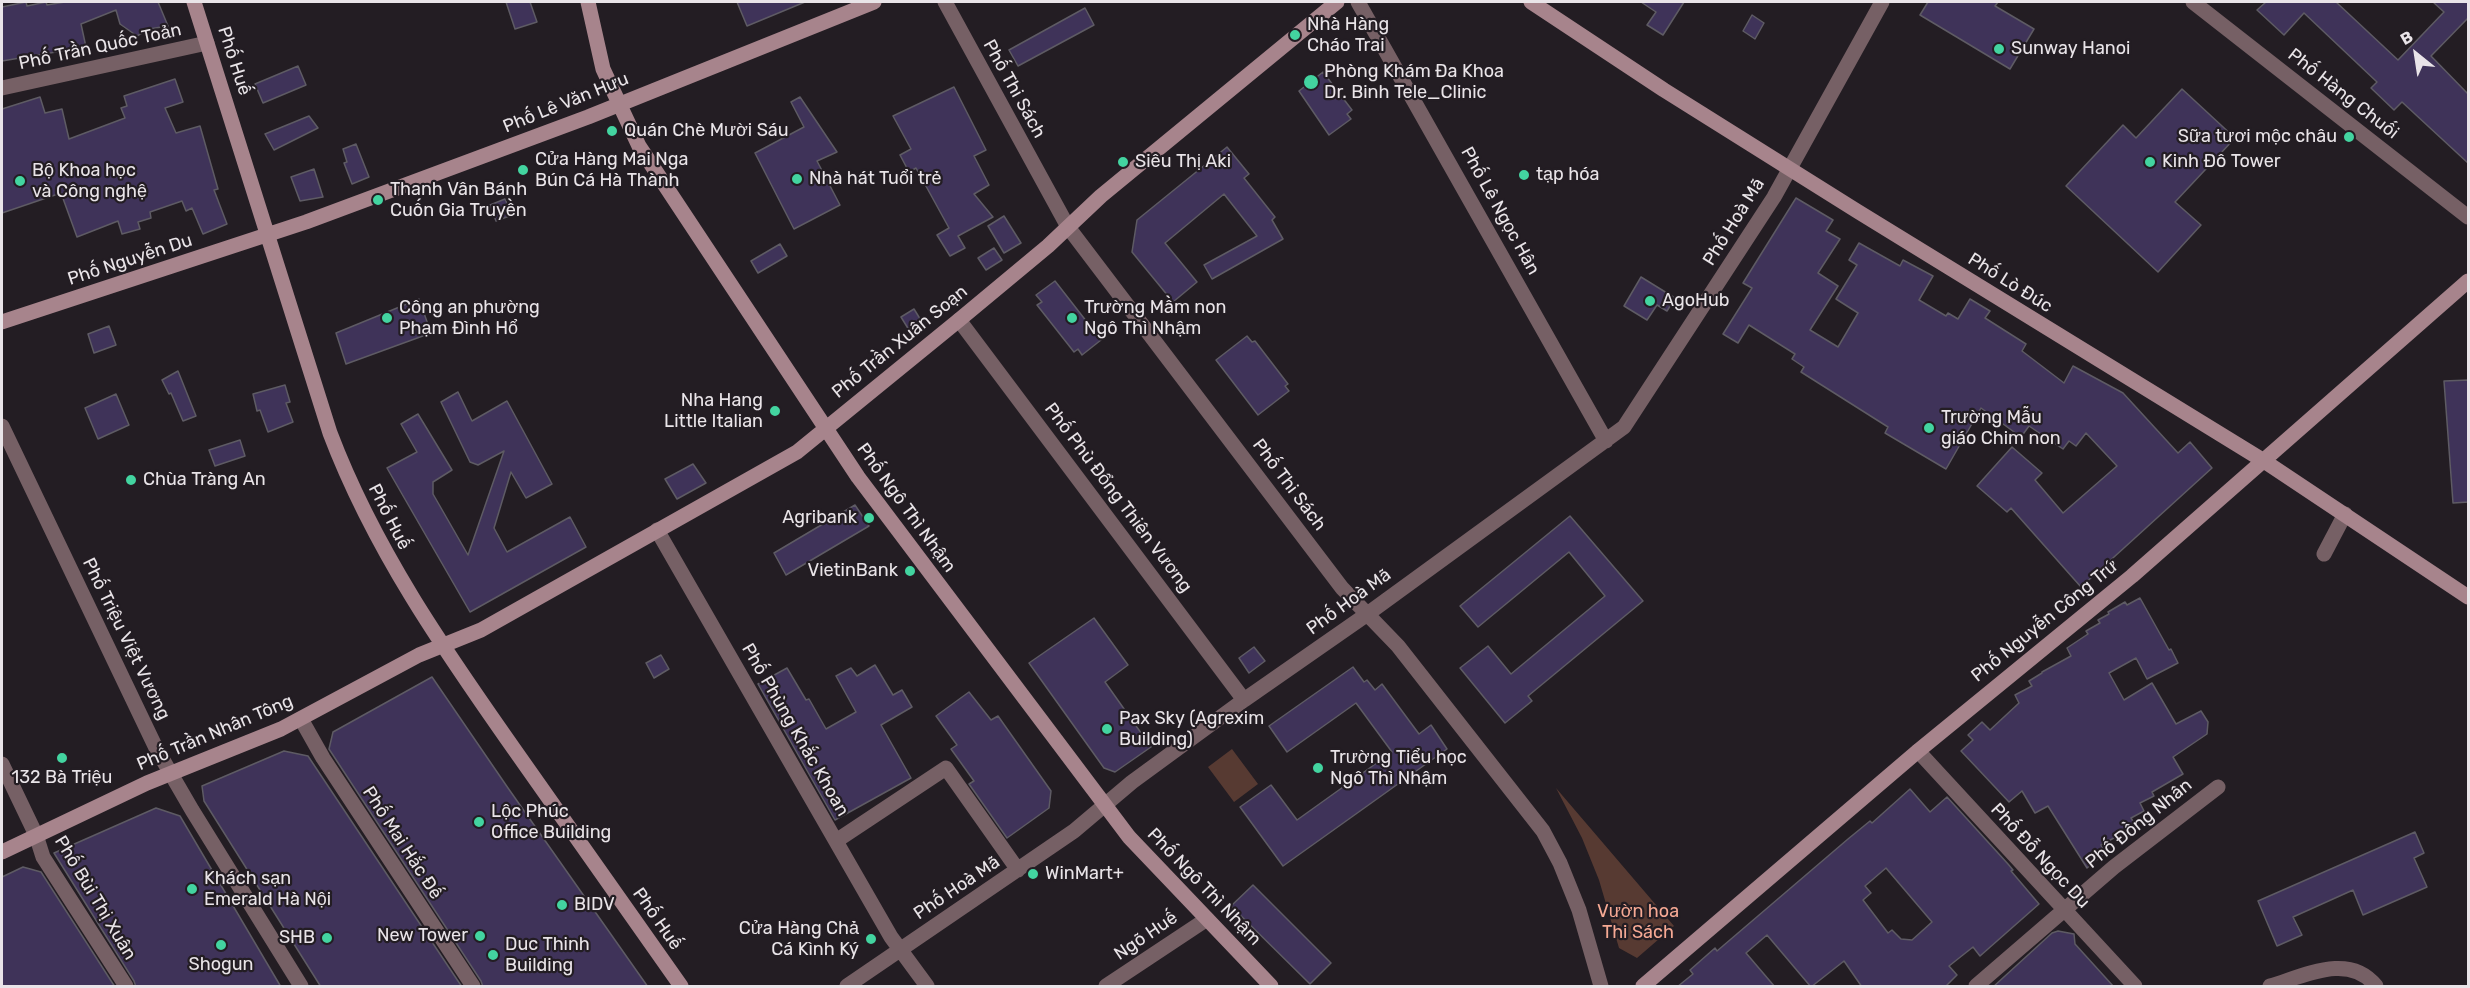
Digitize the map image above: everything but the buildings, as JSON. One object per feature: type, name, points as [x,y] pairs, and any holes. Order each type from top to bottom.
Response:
[{"type":"street","name":"Phố Huế","points":[[194,2],[330,432],[348,478],[393,566],[442,645],[681,987]]},
{"type":"street","name":"Phố Ngô Thì Nhậm","points":[[588,2],[603,69],[639,146],[858,477],[1129,837],[1271,987]]},
{"type":"street","name":"Phố Lê Văn Hưu","points":[[269,234],[483,157],[874,2]]},
{"type":"street","name":"Phố Thi Sách","points":[[945,2],[1068,227],[1342,588],[1398,646],[1543,831],[1560,863],[1579,910],[1601,987]]},
{"type":"street","name":"Phố Trần Xuân Soạn","points":[[442,645],[481,630],[797,452],[959,320],[1101,196],[1337,2]]},
{"type":"street","name":"Phố Lê Ngọc Hân","points":[[1358,2],[1606,441]]},
{"type":"street","name":"Phố Lò Đúc","points":[[1531,2],[1789,169],[2019,313],[2264,461],[2469,597]]},
{"type":"street","name":"Phố Hoà Mã","points":[[847,987],[1018,870],[1244,700],[1366,615],[1624,427],[1774,197],[1882,2]]},
{"type":"street","name":"Phố Hàng Chuối","points":[[2193,2],[2469,217]]},
{"type":"street","name":"Phố Trần Quốc Toản","points":[[2,88],[207,43]]},
{"type":"street","name":"Phố Nguyễn Du","points":[[2,322],[269,234]]},
{"type":"street","name":"Phố Nguyễn Công Trứ","points":[[1643,987],[1918,751],[2132,576],[2469,281]]},
{"type":"street","name":"Phố Phù Đổng Thiên Vương","points":[[959,320],[1244,700]]},
{"type":"street","name":"Phố Triệu Việt Vương","points":[[2,426],[171,775],[301,987]]},
{"type":"street","points":[[2324,554],[2345,514]]},
{"type":"street","name":"Phố Phùng Khắc Khoan","points":[[657,530],[891,937],[927,987]]},
{"type":"street","name":"Phố Trần Nhân Tông","points":[[2,852],[147,783],[171,775],[301,719],[442,645]]},
{"type":"street","name":"Phố Mai Hắc Đế","points":[[301,719],[323,758],[473,987]]},
{"type":"street","name":"Phố Đỗ Ngọc Du","points":[[1918,751],[2135,987]]},
{"type":"street","name":"Phố Bùi Thị Xuân","points":[[2,764],[36,835],[43,856],[126,987]]},
{"type":"street","points":[[836,841],[946,768],[1018,870]]},
{"type":"street","name":"Phố Đồng Nhân","points":[[1976,987],[2114,867],[2217,787]]},
{"type":"street","name":"Ngõ Huế","points":[[1106,987],[1207,919]]},
{"type":"street","points":[[2270,987],[2327,968],[2345,968],[2360,972],[2376,987]]},
{"type":"green space","points":[[1232,749],[1258,784],[1234,802],[1208,767]]},
{"type":"green space","name":"Vườn hoa Thi Sách","points":[[1556,788],[1674,926],[1637,958],[1619,948],[1599,880],[1582,838]]},
{"type":"place","name":"Nhà Hàng Cháo Trai","points":[[1295,35]]},
{"type":"place","name":"Sunway Hanoi","points":[[1999,49]]},
{"type":"place","name":"Phòng Khám Đa Khoa Dr. Binh Tele_Clinic","points":[[1311,82]]},
{"type":"place","name":"Quán Chè Mười Sáu","points":[[612,131]]},
{"type":"place","name":"Sữa tươi mộc châu","points":[[2349,137]]},
{"type":"place","name":"Siêu Thị Aki","points":[[1123,162]]},
{"type":"place","name":"Kinh Đô Tower","points":[[2150,162]]},
{"type":"place","name":"Cửa Hàng Mai Nga Bún Cá Hà Thành","points":[[523,170]]},
{"type":"place","name":"tạp hóa","points":[[1524,175]]},
{"type":"place","name":"Nhà hát Tuổi trẻ","points":[[797,179]]},
{"type":"place","name":"Bộ Khoa học và Công nghệ","points":[[20,181]]},
{"type":"place","name":"Thanh Vân Bánh Cuốn Gia Truyền","points":[[378,200]]},
{"type":"place","name":"AgoHub","points":[[1650,301]]},
{"type":"place","name":"Công an phường Phạm Đình Hổ","points":[[387,318]]},
{"type":"place","name":"Trường Mầm non Ngô Thì Nhậm","points":[[1072,318]]},
{"type":"place","name":"Nha Hang Little Italian","points":[[775,411]]},
{"type":"place","name":"Trường Mẫu giáo Chim non","points":[[1929,428]]},
{"type":"place","name":"Chùa Tràng An","points":[[131,480]]},
{"type":"place","name":"Agribank","points":[[869,518]]},
{"type":"place","name":"VietinBank","points":[[910,571]]},
{"type":"place","name":"Pax Sky (Agrexim Building)","points":[[1107,729]]},
{"type":"place","name":"132 Bà Triệu","points":[[62,758]]},
{"type":"place","name":"Trường Tiểu học Ngô Thì Nhậm","points":[[1318,768]]},
{"type":"place","name":"Lộc Phúc Office Building","points":[[479,822]]},
{"type":"place","name":"WinMart+","points":[[1033,874]]},
{"type":"place","name":"Khách sạn Emerald Hà Nội","points":[[192,889]]},
{"type":"place","name":"BIDV","points":[[562,905]]},
{"type":"place","name":"New Tower","points":[[480,936]]},
{"type":"place","name":"SHB","points":[[327,938]]},
{"type":"place","name":"Cửa Hàng Chả Cá Kình Ký","points":[[871,939]]},
{"type":"place","name":"Shogun","points":[[221,945]]},
{"type":"place","name":"Duc Thinh Building","points":[[493,955]]}]
